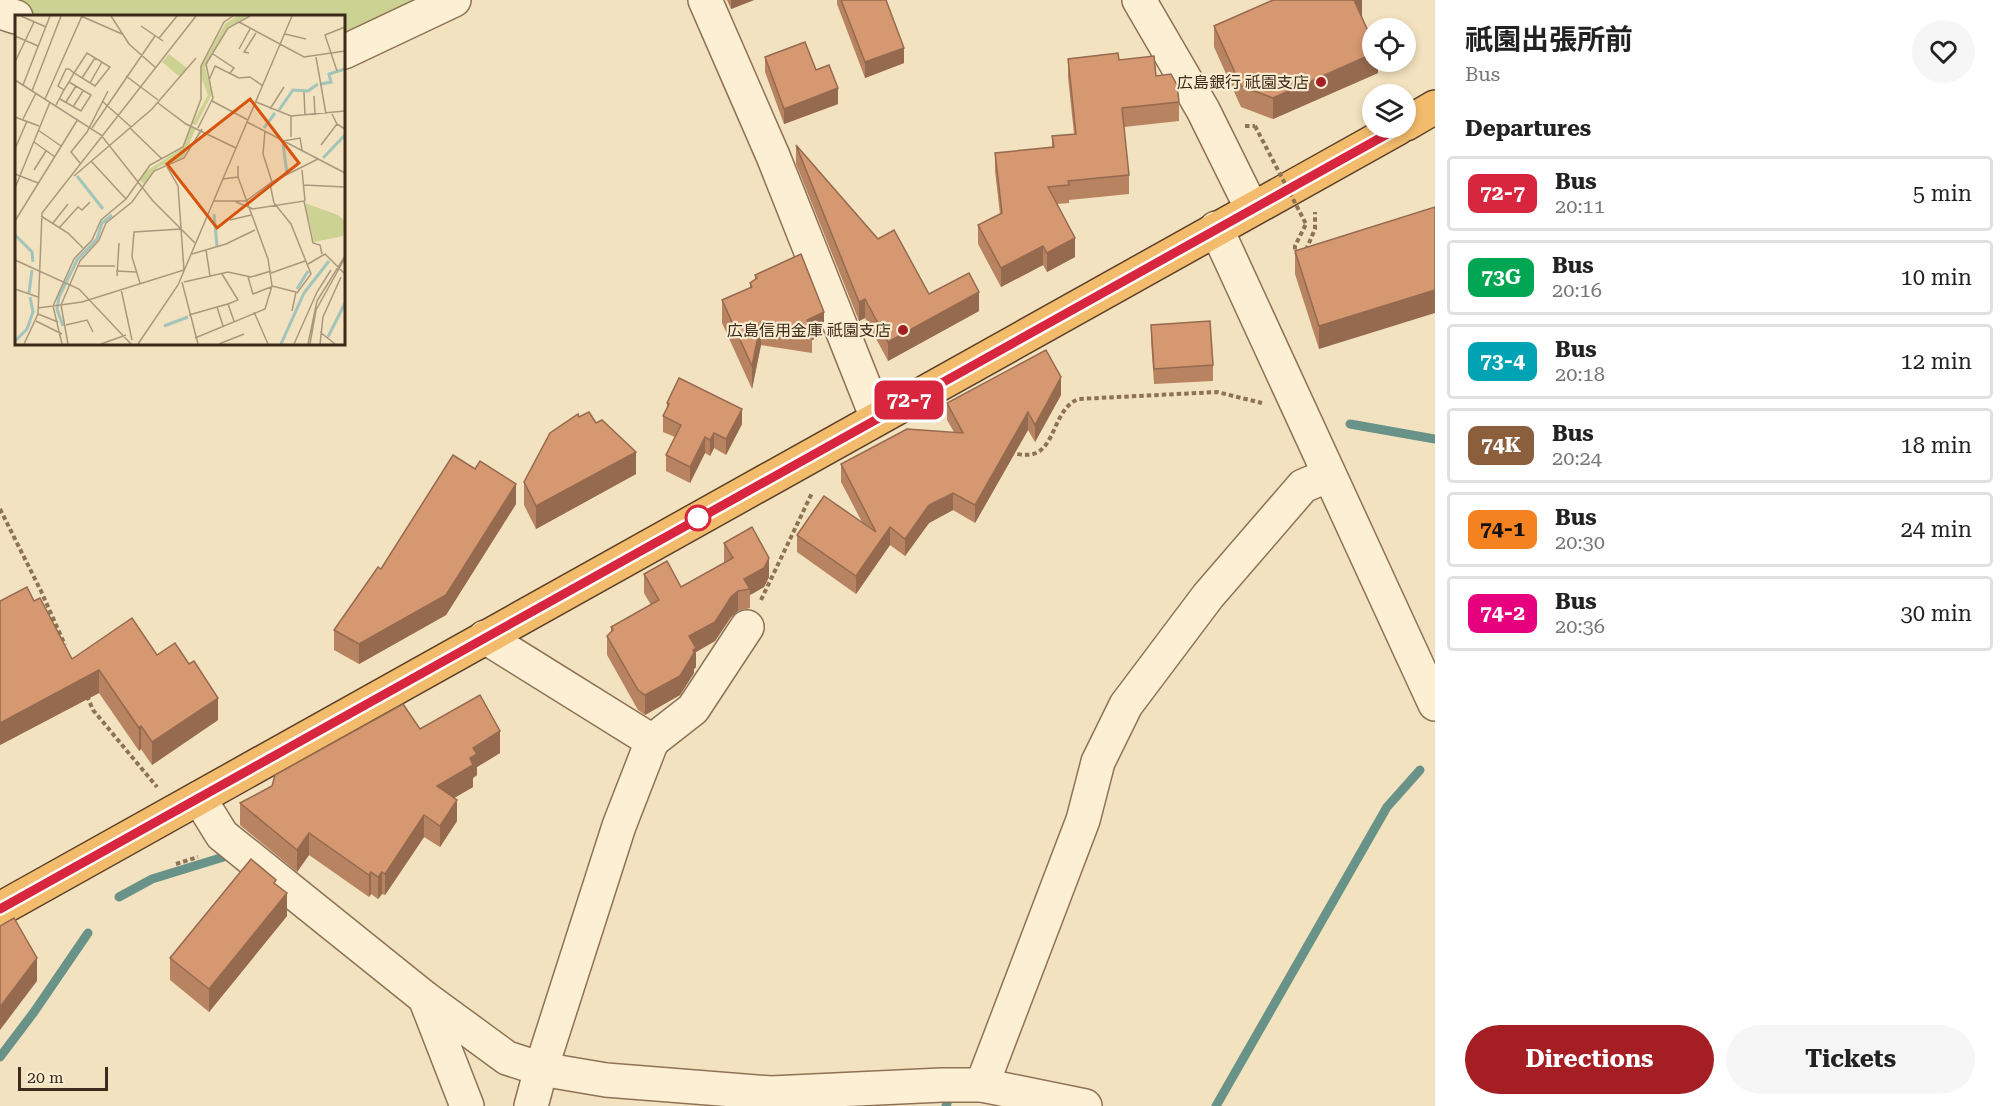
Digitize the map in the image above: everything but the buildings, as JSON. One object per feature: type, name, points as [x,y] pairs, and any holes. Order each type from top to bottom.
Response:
[{"type":"highway","points":[[1416,118],[1435,107]]},
{"type":"highway","points":[[0,909],[1380,138]]},
{"type":"street","points":[[345,52],[454,0]]},
{"type":"street","points":[[705,0],[772,156],[877,418]]},
{"type":"street","points":[[1138,0],[1203,110],[1252,209]]},
{"type":"street","points":[[0,12],[15,18]]},
{"type":"street","points":[[1216,228],[1435,704]]},
{"type":"street","points":[[981,1085],[1083,820],[1098,762],[1126,705],[1208,596],[1303,486],[1329,475]]},
{"type":"street","points":[[531,1106],[619,826],[652,741],[693,709],[747,627]]},
{"type":"street","points":[[485,637],[652,741]]},
{"type":"street","points":[[199,798],[222,835],[425,998],[507,1058],[541,1069],[606,1080],[771,1093],[938,1095],[981,1085],[1084,1106]]},
{"type":"street","points":[[425,998],[466,1106]]},
{"type":"path","points":[[1255,126],[1306,224],[1295,246],[1295,252],[1299,256],[1304,254],[1315,229],[1315,212]]},
{"type":"path","points":[[1008,453],[1031,455],[1041,451],[1065,408],[1071,402],[1079,399],[1217,392],[1265,404]]},
{"type":"path","points":[[747,627],[812,492]]},
{"type":"path","points":[[0,509],[65,645]]},
{"type":"path","points":[[84,689],[93,710],[159,790]]},
{"type":"green space","points":[[0,0],[427,0],[345,41],[345,15],[34,15],[0,4]]},
{"type":"waterway","points":[[1350,424],[1435,439]]},
{"type":"waterway","points":[[1216,1106],[1387,807],[1420,770]]},
{"type":"waterway","points":[[119,897],[152,879],[230,855]]},
{"type":"waterway","points":[[0,1057],[88,933]]},
{"type":"waterway","points":[[946,1106],[949,1098],[957,1098]]},
{"type":"bus line","name":"72-7","points":[[0,909],[1380,138]]},
{"type":"place","name":"広島銀行 祇園支店","points":[[1321,82]]},
{"type":"place","name":"広島信用金庫 祇園支店","points":[[903,330]]}]
